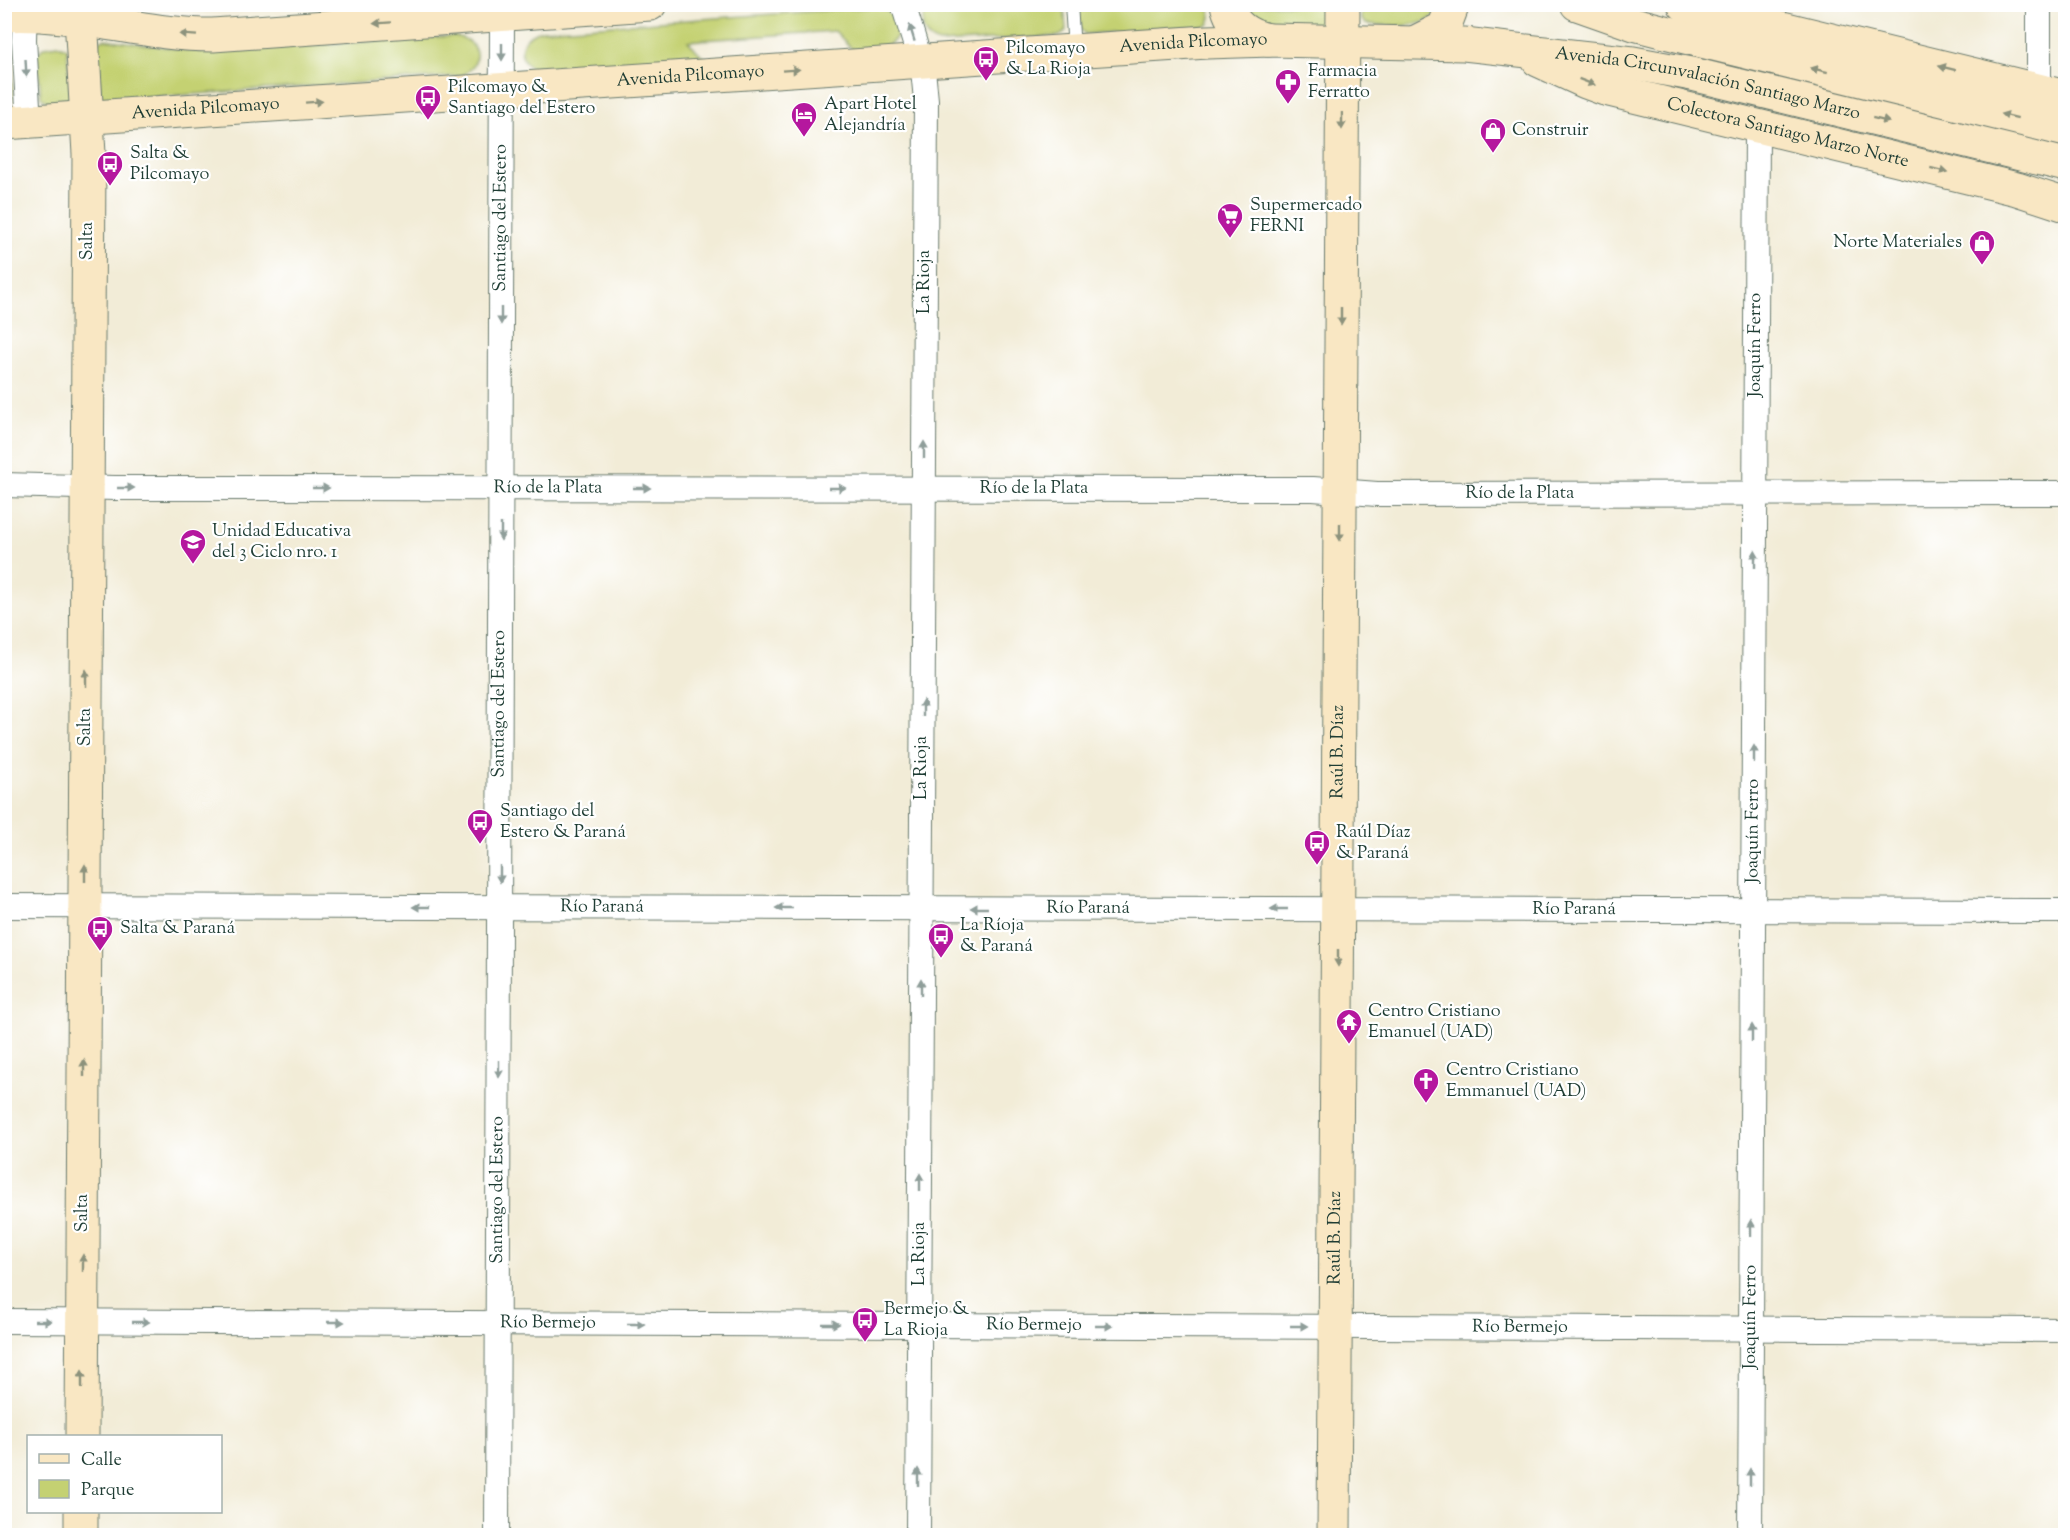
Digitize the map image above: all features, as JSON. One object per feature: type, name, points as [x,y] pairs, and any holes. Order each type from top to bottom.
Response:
[{"type":"street","points":[[17,123],[24,40],[18,11],[81,18],[167,33],[213,35],[650,4]]},
{"type":"street","name":"La Rioja","points":[[903,4],[921,61],[926,100],[918,1536]]},
{"type":"street","points":[[1227,4],[1232,19],[1241,29],[1252,36],[1271,40]]},
{"type":"street","name":"Raúl B. Díaz","points":[[1334,1536],[1343,4]]},
{"type":"street","points":[[1416,42],[1444,28],[1453,4]]},
{"type":"street","name":"Avenida Circunvalación Santiago Marzo","points":[[1577,4],[1634,24],[2066,130]]},
{"type":"street","points":[[1684,4],[1760,14],[2052,94],[2039,4]]},
{"type":"street","name":"Santiago del Estero","points":[[497,1536],[502,15]]},
{"type":"street","name":"Salta","points":[[81,18],[89,166],[82,1435]]},
{"type":"street","name":"Avenida Pilcomayo","points":[[17,123],[1074,50],[1207,42],[1343,41]]},
{"type":"street","name":"Avenida Circunvalación Santiago Marzo","points":[[1343,41],[1416,42],[1515,49],[1612,60],[1673,70],[2066,165]]},
{"type":"street","name":"Colectora Santiago Marzo Norte","points":[[1515,49],[1605,89],[2028,192],[2066,205]]},
{"type":"street","name":"Joaquín Ferro","points":[[1750,1536],[1757,126]]},
{"type":"street","name":"Río de la Plata","points":[[4,485],[115,488],[1313,489],[1377,494],[2066,493]]},
{"type":"street","name":"Río Paraná","points":[[4,906],[2066,911]]},
{"type":"street","name":"Río Bermejo","points":[[4,1321],[2066,1330]]},
{"type":"street","points":[[81,1513],[81,1536]]},
{"type":"lane","points":[[1071,4],[1074,50]]},
{"type":"green space","points":[[934,4],[1064,5],[1066,30],[1059,36],[939,43],[927,36],[923,26],[925,14]]},
{"type":"green space","points":[[1078,5],[1208,5],[1211,17],[1209,24],[1204,26],[1085,34],[1080,29]]},
{"type":"green space","points":[[1246,5],[1325,5],[1325,17],[1318,24],[1277,25],[1258,19],[1251,14]]},
{"type":"green space","points":[[1361,5],[1443,5],[1430,19],[1398,26],[1366,24],[1361,19]]},
{"type":"green space","points":[[877,7],[890,13],[898,29],[893,41],[883,48],[853,50],[835,31],[688,41],[706,60],[538,71],[530,67],[522,56],[523,43],[527,37],[542,30]]},
{"type":"green space","points":[[4,34],[9,38],[13,95],[10,104],[5,106]]},
{"type":"green space","points":[[455,36],[470,42],[476,53],[473,66],[461,76],[106,100],[100,97],[98,42],[104,39],[202,52]]},
{"type":"green space","points":[[58,45],[67,48],[71,98],[63,102],[48,103],[41,97],[37,54],[44,47]]},
{"type":"place","name":"Pilcomayo & La Rioja","points":[[986,82]]},
{"type":"place","name":"Farmacia Ferratto","points":[[1288,105]]},
{"type":"place","name":"Pilcomayo & Santiago del Estero","points":[[428,121]]},
{"type":"place","name":"Apart Hotel Alejandría","points":[[804,138]]},
{"type":"place","name":"Construir","points":[[1493,154]]},
{"type":"place","name":"Salta & Pilcomayo","points":[[110,187]]},
{"type":"place","name":"Supermercado FERNI","points":[[1230,239]]},
{"type":"place","name":"Norte Materiales","points":[[1982,266]]},
{"type":"place","name":"Unidad Educativa del 3 Ciclo nro. 1","points":[[193,565]]},
{"type":"place","name":"Santiago del Estero & Paraná","points":[[480,845]]},
{"type":"place","name":"Raúl Díaz & Paraná","points":[[1317,866]]},
{"type":"place","name":"Salta & Paraná","points":[[100,952]]},
{"type":"place","name":"La Ríoja & Paraná","points":[[941,959]]},
{"type":"place","name":"Centro Cristiano Emanuel (UAD)","points":[[1349,1045]]},
{"type":"place","name":"Centro Cristiano Emmanuel (UAD)","points":[[1426,1104]]},
{"type":"place","name":"Bermejo & La Rioja","points":[[865,1343]]}]
